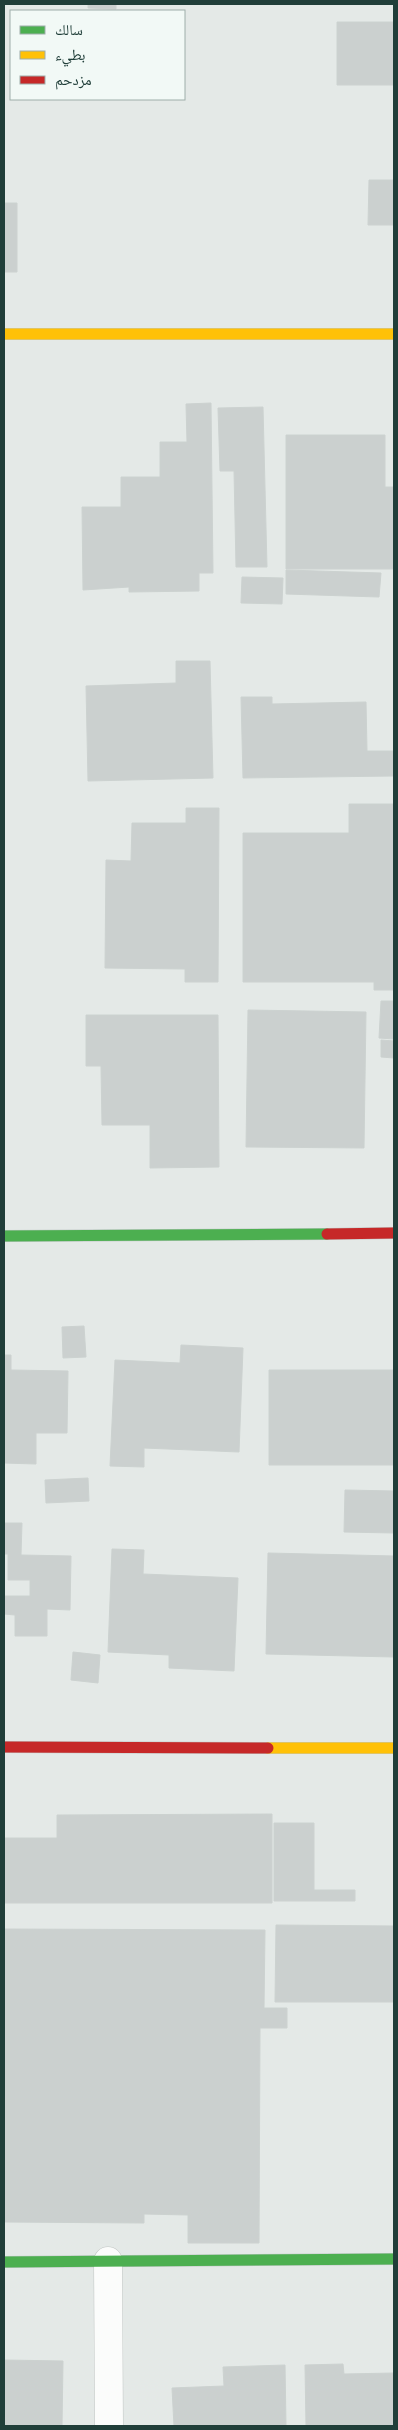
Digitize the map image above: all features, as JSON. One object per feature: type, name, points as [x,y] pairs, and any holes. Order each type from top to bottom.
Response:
[{"type":"street","points":[[4,334],[394,334]]},
{"type":"street","points":[[4,1236],[394,1233]]},
{"type":"street","points":[[4,1747],[394,1748]]},
{"type":"street","points":[[4,2262],[394,2259]]},
{"type":"street","points":[[108,2261],[109,2426]]},
{"type":"building","points":[[88,4],[116,4],[116,9],[88,8]]},
{"type":"building","points":[[337,22],[394,22],[394,85],[337,85]]},
{"type":"building","points":[[369,180],[394,180],[394,225],[368,225]]},
{"type":"building","points":[[4,203],[17,203],[17,272],[4,272]]},
{"type":"building","points":[[211,403],[213,573],[199,573],[199,591],[129,592],[129,587],[83,590],[82,507],[121,507],[121,477],[160,477],[160,442],[187,442],[186,404]]},
{"type":"building","points":[[263,407],[267,567],[236,567],[234,471],[220,471],[218,408]]},
{"type":"building","points":[[286,435],[385,435],[385,487],[394,487],[394,569],[286,569]]},
{"type":"building","points":[[286,570],[381,573],[379,597],[286,594]]},
{"type":"building","points":[[242,577],[283,578],[282,604],[241,603]]},
{"type":"building","points":[[176,661],[210,661],[213,778],[88,781],[86,686],[176,683]]},
{"type":"building","points":[[241,697],[272,697],[272,704],[366,702],[367,751],[394,751],[394,776],[243,778]]},
{"type":"building","points":[[349,804],[394,804],[394,990],[374,990],[374,982],[243,982],[243,833],[349,833]]},
{"type":"building","points":[[186,808],[219,808],[218,982],[185,982],[185,969],[105,968],[106,860],[131,861],[132,823],[186,823]]},
{"type":"building","points":[[381,1001],[394,1001],[394,1039],[379,1038]]},
{"type":"building","points":[[248,1010],[366,1012],[364,1148],[246,1147]]},
{"type":"building","points":[[86,1015],[218,1015],[219,1167],[150,1168],[150,1125],[102,1125],[101,1066],[86,1066]]},
{"type":"building","points":[[381,1040],[394,1041],[394,1058],[381,1057]]},
{"type":"building","points":[[84,1326],[86,1357],[63,1358],[62,1327]]},
{"type":"building","points":[[181,1345],[243,1348],[239,1452],[144,1448],[144,1467],[110,1466],[115,1360],[180,1363]]},
{"type":"building","points":[[4,1355],[11,1355],[11,1370],[68,1371],[67,1433],[36,1433],[36,1464],[4,1463]]},
{"type":"building","points":[[269,1370],[394,1370],[394,1465],[269,1465]]},
{"type":"building","points":[[88,1478],[89,1501],[46,1503],[45,1480]]},
{"type":"building","points":[[345,1490],[394,1491],[394,1533],[344,1532]]},
{"type":"building","points":[[4,1523],[22,1523],[21,1555],[71,1556],[70,1610],[47,1609],[47,1636],[15,1636],[15,1615],[4,1614],[4,1596],[30,1596],[30,1580],[8,1580],[8,1554],[4,1554]]},
{"type":"building","points":[[112,1549],[144,1550],[143,1574],[238,1578],[234,1671],[169,1668],[169,1655],[108,1652]]},
{"type":"building","points":[[268,1553],[394,1556],[394,1657],[266,1654]]},
{"type":"building","points":[[73,1652],[100,1655],[98,1683],[71,1680]]},
{"type":"building","points":[[272,1814],[272,1903],[4,1903],[4,1838],[57,1838],[57,1815]]},
{"type":"building","points":[[274,1823],[314,1823],[314,1890],[355,1890],[355,1901],[274,1901]]},
{"type":"building","points":[[276,1925],[394,1926],[394,2002],[275,2002]]},
{"type":"building","points":[[4,1929],[265,1930],[264,2008],[287,2008],[287,2028],[260,2028],[259,2243],[188,2243],[188,2215],[144,2214],[144,2223],[4,2222]]},
{"type":"building","points":[[4,2360],[63,2361],[62,2426],[4,2426]]},
{"type":"building","points":[[343,2364],[344,2374],[394,2373],[394,2426],[306,2426],[305,2365]]},
{"type":"building","points":[[285,2365],[286,2426],[174,2426],[172,2388],[224,2386],[223,2367]]},
{"type":"traffic: fast","points":[[4,1236],[327,1234]]},
{"type":"traffic: fast","points":[[4,2262],[394,2259]]},
{"type":"traffic: slow","points":[[4,334],[394,334]]},
{"type":"traffic: slow","points":[[268,1748],[394,1748]]},
{"type":"traffic: jam","points":[[327,1234],[394,1233]]},
{"type":"traffic: jam","points":[[4,1747],[268,1748]]}]
